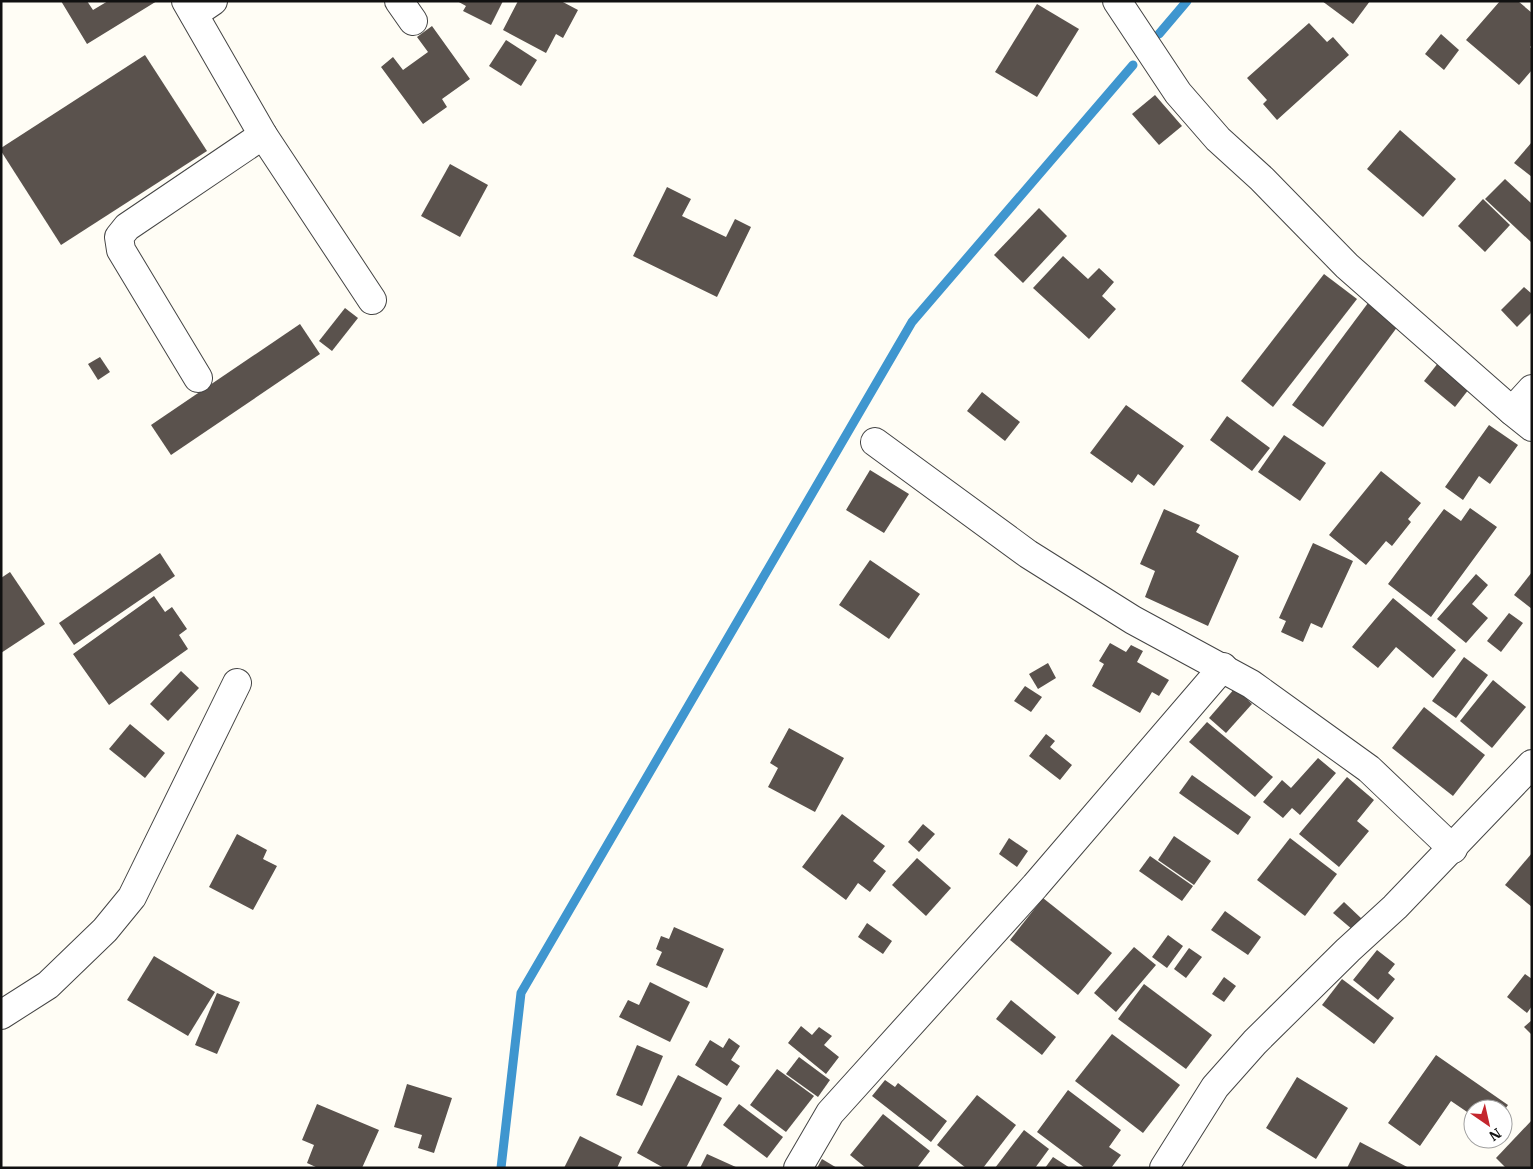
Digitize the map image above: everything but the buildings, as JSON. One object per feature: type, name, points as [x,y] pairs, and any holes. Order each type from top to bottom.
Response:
[{"type":"street","points":[[1117,1],[1178,93],[1218,139],[1262,179],[1347,266],[1522,419],[1532,389]]},
{"type":"street","points":[[198,6],[262,135],[372,300]]},
{"type":"street","points":[[198,378],[121,250],[119,237],[127,228],[262,135]]},
{"type":"street","points":[[875,442],[1028,554],[1133,620],[1223,667],[1251,684],[1369,769],[1452,849]]},
{"type":"street","points":[[798,1168],[830,1113],[1035,886],[1223,667]]},
{"type":"street","points":[[1,1015],[48,985],[106,930],[132,897],[237,683]]},
{"type":"street","points":[[1164,1168],[1215,1088],[1255,1042],[1348,950],[1395,907],[1532,764]]},
{"type":"waterway","points":[[1159,34],[1187,1]]},
{"type":"waterway","points":[[501,1168],[521,993],[912,322],[1133,65]]}]
